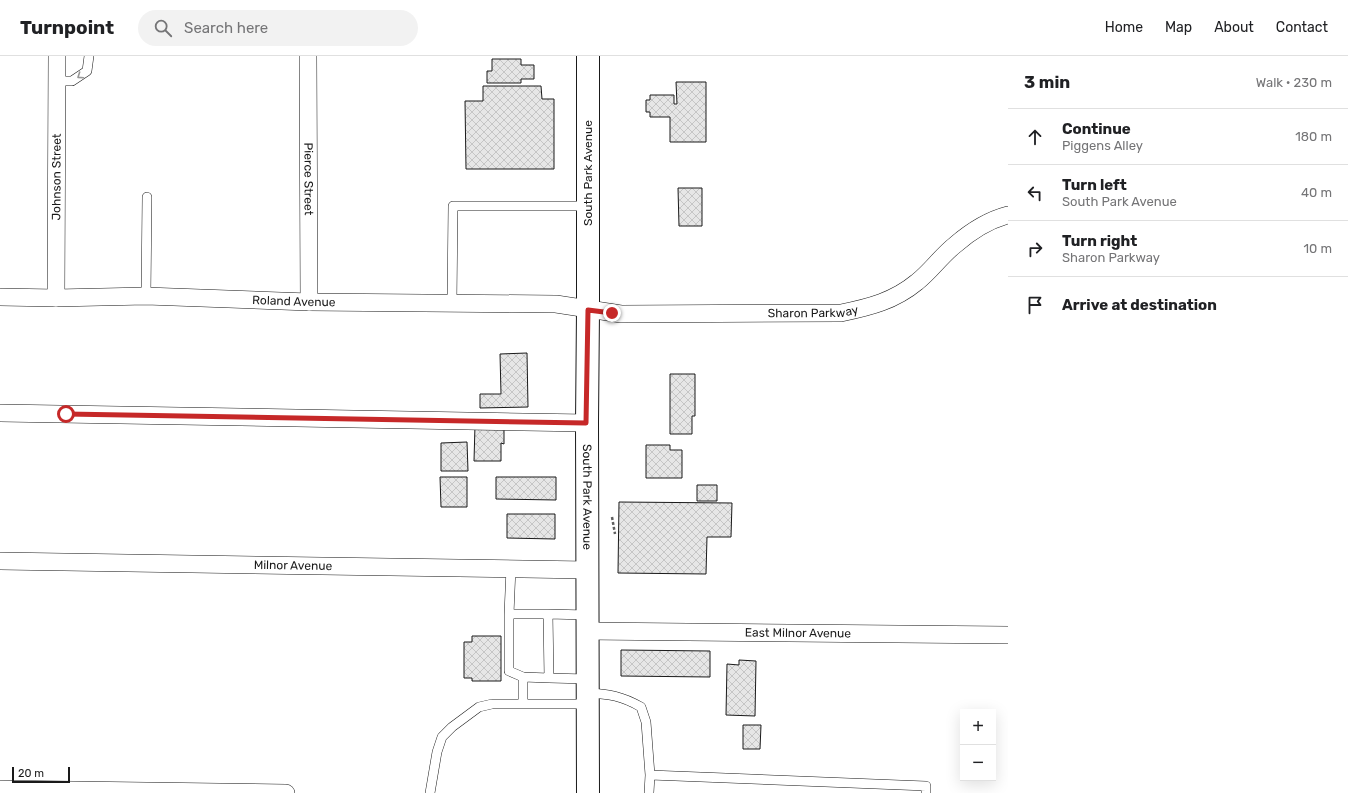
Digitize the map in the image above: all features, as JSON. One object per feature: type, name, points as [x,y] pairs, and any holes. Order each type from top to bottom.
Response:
[{"type":"main road","name":"South Park Avenue","points":[[588,56],[588,310],[586,423],[588,793]]},
{"type":"street","name":"Johnson Street","points":[[56,298],[57,56]]},
{"type":"street","name":"Pierce Street","points":[[308,56],[308,302]]},
{"type":"street","name":"Sharon Parkway","points":[[588,310],[621,314],[841,313],[870,307],[897,296],[918,282],[954,245],[977,229],[1008,215]]},
{"type":"street","name":"Roland Avenue","points":[[0,297],[56,298],[146,296],[308,302],[556,304],[588,310]]},
{"type":"street","points":[[0,413],[586,423]]},
{"type":"street","name":"Milnor Avenue","points":[[0,561],[587,570]]},
{"type":"street","name":"East Milnor Avenue","points":[[587,623],[1008,635]]},
{"type":"street","points":[[0,789],[286,793]]},
{"type":"lane","points":[[57,81],[72,81],[87,71],[89,56]]},
{"type":"lane","points":[[146,296],[147,197]]},
{"type":"lane","points":[[452,303],[453,206],[588,206]]},
{"type":"lane","points":[[511,568],[509,671],[522,677],[549,678],[588,692],[609,694],[629,700],[641,707],[646,722],[650,775],[649,793]]},
{"type":"lane","points":[[509,614],[548,614],[587,623]]},
{"type":"lane","points":[[548,614],[549,678]]},
{"type":"lane","points":[[522,677],[523,704]]},
{"type":"lane","points":[[430,793],[437,752],[442,737],[452,727],[479,707],[492,704],[523,704],[588,692]]},
{"type":"lane","points":[[650,775],[854,788],[926,786],[926,793]]},
{"type":"path","points":[[612,516],[615,534]]},
{"type":"building","points":[[492,59],[521,59],[521,65],[534,65],[534,79],[521,79],[521,83],[487,83],[487,71],[492,71]]},
{"type":"building","points":[[676,82],[706,82],[706,142],[670,142],[670,117],[650,117],[650,112],[646,112],[646,100],[650,100],[650,95],[674,95],[674,104],[677,104]]},
{"type":"building","points":[[483,86],[541,86],[542,99],[554,99],[554,169],[466,169],[465,101],[483,101]]},
{"type":"building","points":[[678,188],[702,188],[702,226],[679,226]]},
{"type":"building","points":[[527,353],[528,407],[480,408],[480,394],[501,394],[500,354]]},
{"type":"building","points":[[670,374],[695,374],[695,416],[692,416],[692,434],[670,434]]},
{"type":"building","points":[[475,425],[504,425],[504,444],[501,443],[501,461],[474,461]]},
{"type":"building","points":[[467,442],[468,471],[441,471],[441,443]]},
{"type":"building","points":[[646,445],[670,445],[670,450],[682,450],[682,478],[646,478]]},
{"type":"building","points":[[440,477],[467,477],[467,507],[441,507]]},
{"type":"building","points":[[496,477],[556,477],[556,500],[496,499]]},
{"type":"building","points":[[697,485],[717,485],[717,501],[697,501]]},
{"type":"building","points":[[619,502],[732,503],[731,537],[707,537],[706,574],[618,573]]},
{"type":"building","points":[[507,514],[555,514],[555,539],[507,538]]},
{"type":"building","points":[[472,636],[501,636],[501,681],[472,681],[472,678],[464,678],[464,642],[472,642]]},
{"type":"building","points":[[621,650],[710,651],[710,677],[621,676]]},
{"type":"building","points":[[739,660],[756,661],[755,716],[726,715],[727,664],[739,665]]},
{"type":"building","points":[[743,725],[761,725],[760,749],[743,749]]},
{"type":"route","points":[[66,414],[586,423],[588,310],[612,313]]}]
